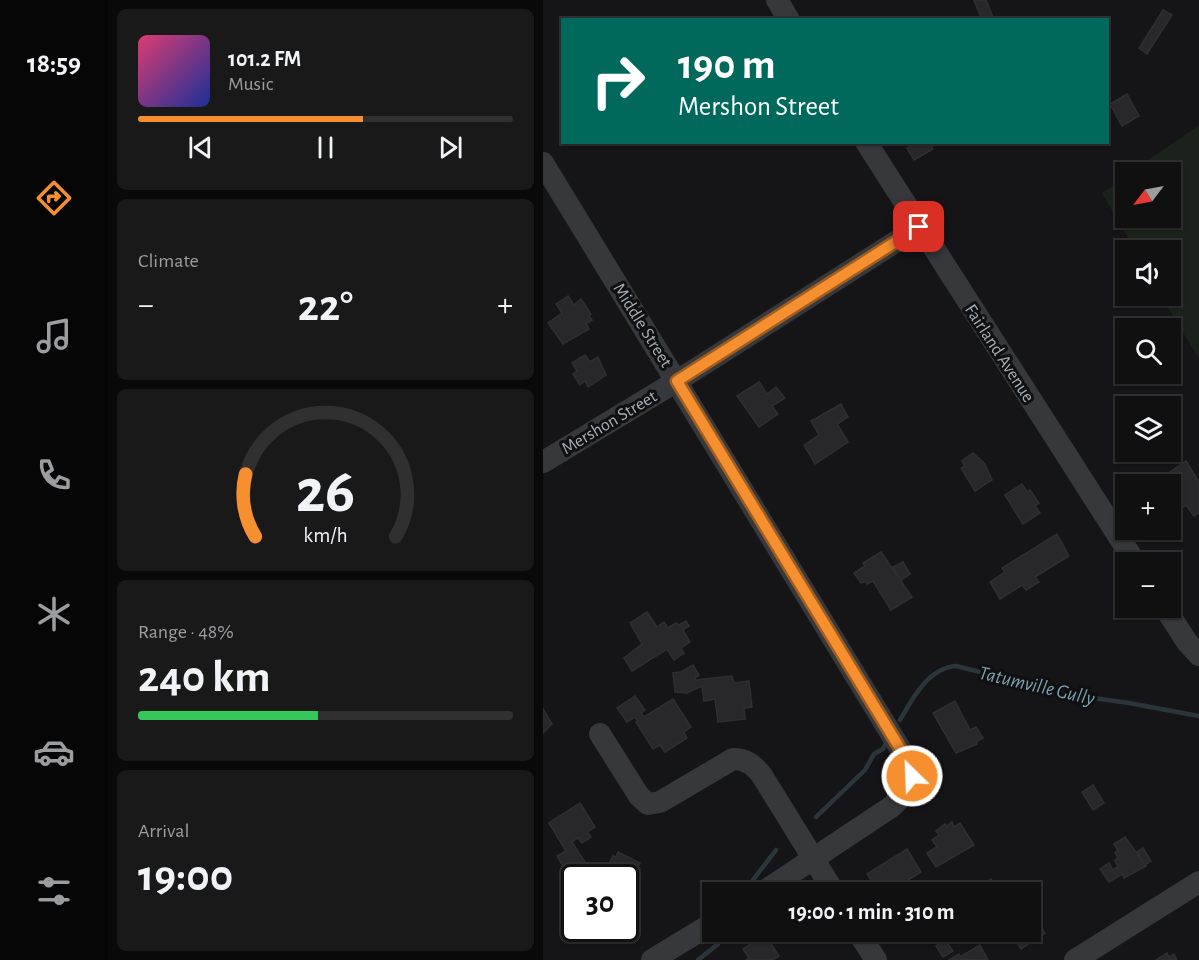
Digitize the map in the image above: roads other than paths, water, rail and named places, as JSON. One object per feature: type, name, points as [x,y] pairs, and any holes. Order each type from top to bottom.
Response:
[{"type":"street","points":[[777,0],[788,18]]},
{"type":"street","name":"Fairland Avenue","points":[[867,144],[1129,552]]},
{"type":"street","name":"Middle Street","points":[[543,163],[907,760],[912,776],[905,795],[891,807],[812,858]]},
{"type":"street","name":"Mershon Street","points":[[543,462],[677,381],[919,227]]},
{"type":"street","points":[[1171,618],[1187,642],[1199,655]]},
{"type":"street","points":[[600,734],[647,807],[660,802],[733,759],[742,759],[752,764],[761,774],[828,882]]},
{"type":"street","points":[[777,882],[812,858]]},
{"type":"street","points":[[1075,960],[1199,882]]},
{"type":"street","points":[[652,960],[702,930]]},
{"type":"street","points":[[864,942],[876,960]]},
{"type":"waterway","name":"Tatumville Gully","points":[[900,720],[929,678],[937,672],[956,666],[1072,695],[1199,716]]},
{"type":"waterway","name":"Tatumville Gully","points":[[816,817],[865,770],[874,754],[883,749],[885,745]]},
{"type":"waterway","name":"Tatumville Gully","points":[[751,882],[776,850]]},
{"type":"waterway","name":"Tatumville Gully","points":[[698,960],[718,944]]}]
